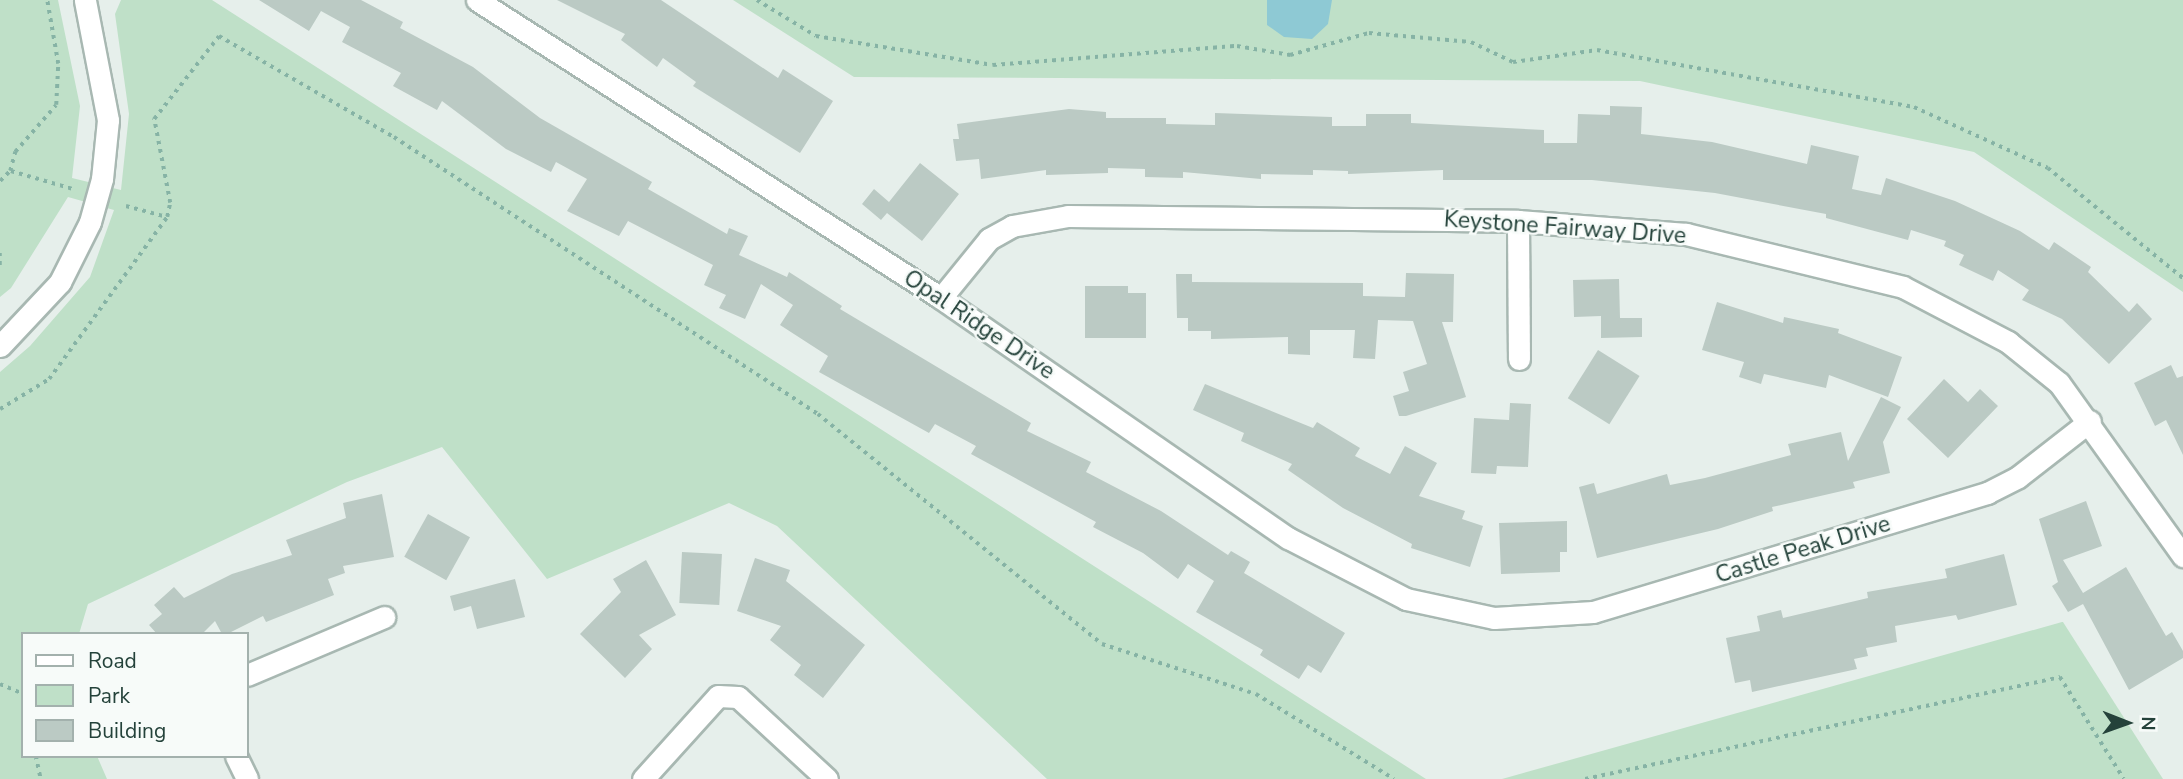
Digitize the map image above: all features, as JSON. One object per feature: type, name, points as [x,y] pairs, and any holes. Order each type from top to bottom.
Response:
[{"type":"street","points":[[0,345],[60,282],[90,222],[102,179],[108,120],[85,0]]},
{"type":"street","name":"Opal Ridge Drive","points":[[477,0],[941,298],[1288,538],[1406,599],[1494,618]]},
{"type":"street","name":"Keystone Fairway Drive","points":[[941,298],[989,239],[1012,226],[1068,216],[1518,221],[1686,234],[1903,287],[2008,342],[2059,383],[2090,421],[2183,556]]},
{"type":"street","points":[[1518,221],[1518,359]]},
{"type":"street","name":"Castle Peak Drive","points":[[1494,618],[1592,612],[1955,504],[2018,477],[2090,421]]},
{"type":"street","points":[[248,676],[384,617]]},
{"type":"street","points":[[643,779],[718,696],[737,697],[827,779]]},
{"type":"street","points":[[237,758],[247,779]]},
{"type":"path","points":[[0,181],[10,171],[15,152],[56,105],[58,64],[47,0]]},
{"type":"path","points":[[757,0],[816,37],[993,65],[1237,46],[1290,55],[1369,33],[1471,42],[1513,62],[1597,50],[1914,107],[2048,168],[2183,278]]},
{"type":"path","points":[[0,410],[50,379],[167,217],[170,203],[154,119],[219,36],[394,137],[817,414],[1101,644],[1256,694],[1394,779]]},
{"type":"path","points":[[10,171],[73,189]]},
{"type":"path","points":[[125,206],[167,217]]},
{"type":"path","points":[[0,253],[0,268]]},
{"type":"path","points":[[1585,779],[2060,677],[2124,779]]},
{"type":"path","points":[[0,684],[21,693]]},
{"type":"path","points":[[36,758],[41,779]]},
{"type":"green space","points":[[0,0],[58,0],[80,106],[72,178],[121,190],[129,114],[115,14],[121,0],[212,0],[1426,779],[1047,779],[777,526],[729,503],[547,579],[442,447],[347,482],[88,604],[80,632],[21,632],[21,758],[98,758],[107,779],[0,779],[0,372],[30,346],[90,277],[114,210],[68,197],[11,288],[0,297]]},
{"type":"green space","points":[[733,0],[2183,0],[2183,292],[1974,152],[1640,81],[854,77]]},
{"type":"green space","points":[[2062,622],[2163,779],[1502,779]]},
{"type":"water","points":[[1267,0],[1332,0],[1328,24],[1312,39],[1284,37],[1267,25]]},
{"type":"building","points":[[259,0],[361,0],[403,22],[400,28],[473,67],[540,118],[652,182],[648,189],[727,234],[729,228],[748,236],[739,255],[787,277],[789,272],[842,306],[840,309],[1031,423],[1027,431],[1091,462],[1086,472],[1161,511],[1228,555],[1231,551],[1250,562],[1244,573],[1345,633],[1321,673],[1308,665],[1299,679],[1260,655],[1263,650],[1196,612],[1214,581],[1188,564],[1178,579],[1143,553],[1093,527],[1096,522],[971,454],[976,446],[935,424],[929,433],[819,372],[828,356],[780,325],[793,305],[761,284],[745,319],[719,308],[726,295],[704,285],[713,265],[628,221],[619,236],[567,211],[587,179],[556,162],[551,172],[506,149],[442,101],[437,110],[393,86],[401,73],[342,42],[350,27],[321,11],[309,31]]},
{"type":"building","points":[[557,0],[661,0],[778,78],[783,69],[833,101],[800,153],[693,86],[696,82],[663,58],[657,67],[621,40],[625,34]]},
{"type":"building","points":[[1610,106],[1642,107],[1641,134],[1712,142],[1807,164],[1811,145],[1859,156],[1852,189],[1881,195],[1886,178],[1955,201],[2020,231],[2049,250],[2054,242],[2091,267],[2088,272],[2129,312],[2137,303],[2152,319],[2109,364],[2062,319],[2022,300],[2029,290],[1998,270],[1993,281],[1959,265],[1964,255],[1944,246],[1946,241],[1911,230],[1908,240],[1826,218],[1826,214],[1715,193],[1592,180],[1443,180],[1443,170],[1348,174],[1348,171],[1313,170],[1313,175],[1261,174],[1261,179],[1183,172],[1183,178],[1145,177],[1145,169],[1108,168],[1108,173],[1046,175],[1046,170],[981,179],[979,159],[956,161],[953,139],[959,139],[957,124],[1069,109],[1106,112],[1106,118],[1166,118],[1166,124],[1215,125],[1215,113],[1332,117],[1332,126],[1366,126],[1366,114],[1411,114],[1411,123],[1544,130],[1544,143],[1577,143],[1578,114],[1610,115]]},
{"type":"building","points":[[920,163],[959,194],[922,241],[887,213],[881,220],[862,204],[874,189],[889,202]]},
{"type":"building","points":[[1406,273],[1454,274],[1453,322],[1442,322],[1466,397],[1406,416],[1399,416],[1393,396],[1409,391],[1403,372],[1427,364],[1413,321],[1378,320],[1375,359],[1353,358],[1355,330],[1310,330],[1310,355],[1288,354],[1288,337],[1211,339],[1211,331],[1188,331],[1188,318],[1177,318],[1176,274],[1192,274],[1192,282],[1363,283],[1363,296],[1405,297]]},
{"type":"building","points":[[1619,279],[1620,318],[1642,318],[1642,337],[1601,338],[1601,316],[1574,317],[1573,280]]},
{"type":"building","points":[[1085,286],[1128,286],[1128,293],[1146,293],[1146,338],[1085,338]]},
{"type":"building","points":[[1717,302],[1783,323],[1784,317],[1839,329],[1838,333],[1902,357],[1888,397],[1829,375],[1826,388],[1764,374],[1761,384],[1739,377],[1744,362],[1702,350]]},
{"type":"building","points":[[1598,350],[1640,376],[1609,424],[1568,398]]},
{"type":"building","points":[[2171,365],[2177,378],[2183,376],[2183,455],[2166,420],[2155,426],[2134,383]]},
{"type":"building","points":[[1944,379],[1968,402],[1980,389],[1998,406],[1948,458],[1907,419]]},
{"type":"building","points":[[1205,384],[1313,428],[1317,422],[1360,448],[1355,456],[1390,474],[1405,446],[1437,463],[1419,496],[1465,511],[1462,519],[1483,526],[1470,567],[1411,548],[1412,544],[1343,508],[1288,470],[1292,464],[1241,441],[1244,433],[1193,410]]},
{"type":"building","points":[[1881,397],[1901,407],[1883,442],[1890,473],[1853,482],[1855,488],[1772,507],[1773,511],[1718,529],[1597,558],[1579,487],[1594,483],[1597,494],[1667,474],[1670,485],[1705,478],[1791,455],[1788,444],[1841,432],[1848,461]]},
{"type":"building","points":[[1510,403],[1531,404],[1528,467],[1497,466],[1496,474],[1471,473],[1474,418],[1509,420]]},
{"type":"building","points":[[382,494],[394,557],[343,566],[345,573],[328,579],[334,595],[266,622],[263,616],[231,632],[221,632],[215,621],[204,632],[155,632],[149,625],[162,614],[154,605],[174,587],[184,598],[232,574],[292,555],[286,540],[346,518],[343,503]]},
{"type":"building","points":[[2086,501],[2102,546],[2063,560],[2083,593],[2126,567],[2166,636],[2172,632],[2183,651],[2183,658],[2129,690],[2083,604],[2068,612],[2052,586],[2058,582],[2039,519]]},
{"type":"building","points":[[428,514],[470,537],[446,580],[404,557]]},
{"type":"building","points":[[1567,521],[1567,552],[1560,552],[1560,572],[1501,574],[1499,523]]},
{"type":"building","points":[[682,552],[722,554],[719,605],[679,603]]},
{"type":"building","points":[[2004,554],[2017,605],[1958,620],[1956,615],[1895,626],[1897,642],[1866,648],[1868,656],[1854,659],[1857,669],[1752,692],[1750,680],[1735,683],[1726,638],[1760,631],[1757,616],[1781,610],[1783,618],[1868,598],[1867,592],[1947,578],[1945,569]]},
{"type":"building","points":[[755,558],[790,570],[786,581],[865,645],[823,698],[794,675],[801,665],[770,640],[781,626],[737,611]]},
{"type":"building","points":[[646,560],[676,615],[639,635],[652,649],[625,678],[580,634],[621,592],[613,579]]},
{"type":"building","points":[[515,579],[525,617],[477,629],[471,606],[454,611],[450,596]]}]
